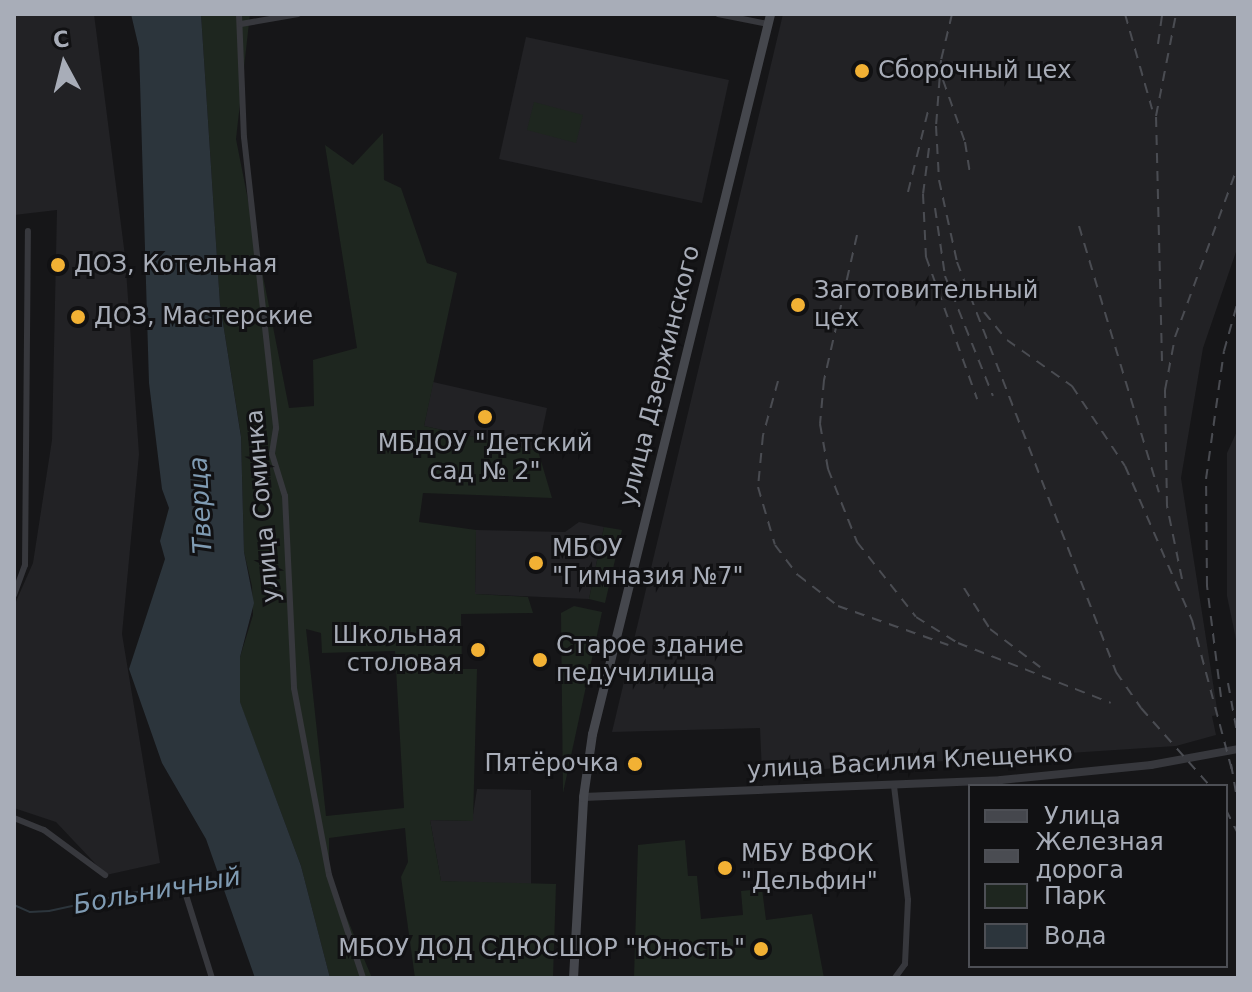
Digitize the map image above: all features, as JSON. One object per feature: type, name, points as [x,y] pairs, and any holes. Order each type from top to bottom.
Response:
[{"type":"main road","name":"улица Дзержинского","points":[[573,978],[583,797],[620,610],[769,19]]},
{"type":"street","name":"улица Соминка","points":[[239,14],[244,137],[276,428],[272,454],[285,496],[294,688],[329,875],[363,978]]},
{"type":"street","points":[[241,24],[298,14]]},
{"type":"street","points":[[718,14],[769,19]]},
{"type":"street","points":[[14,595],[21,574],[28,231]]},
{"type":"street","points":[[14,568],[21,574]]},
{"type":"street","name":"улица Василия Клещенко","points":[[583,797],[894,786],[1113,770],[1238,749]]},
{"type":"street","points":[[894,786],[908,900],[905,964],[895,978]]},
{"type":"street","points":[[14,818],[44,830],[105,875]]},
{"type":"street","points":[[185,892],[212,978]]},
{"type":"shaded area","points":[[14,14],[94,14],[125,256],[139,454],[122,634],[160,863],[106,875],[56,822],[14,808],[14,606],[33,563],[52,440],[57,210],[14,215]]},
{"type":"shaded area","points":[[783,14],[1238,14],[1238,246],[1203,348],[1181,478],[1218,715],[1212,716],[1216,735],[1176,746],[762,773],[760,728],[612,732]]},
{"type":"shaded area","points":[[526,37],[729,80],[702,203],[499,159]]},
{"type":"shaded area","name":"МБДОУ \"Детский сад № 2\"","points":[[433,382],[547,408],[538,451],[424,426]]},
{"type":"shaded area","points":[[1238,429],[1238,649],[1227,596],[1227,453]]},
{"type":"shaded area","name":"МБОУ \"Гимназия №7\"","points":[[579,522],[604,527],[589,599],[475,594],[476,530],[565,532]]},
{"type":"shaded area","points":[[477,789],[531,790],[531,886],[441,881],[430,820],[472,821]]},
{"type":"green space","points":[[201,14],[250,14],[236,139],[289,408],[314,406],[313,360],[357,348],[325,145],[353,165],[383,133],[384,180],[401,188],[427,263],[457,273],[424,426],[538,451],[552,498],[423,493],[419,522],[476,530],[475,594],[528,597],[533,613],[461,614],[462,669],[477,669],[473,821],[430,820],[441,881],[556,884],[553,978],[415,978],[401,877],[408,862],[405,828],[329,838],[329,875],[372,978],[330,978],[301,866],[240,703],[240,657],[253,615],[252,586],[244,552],[241,436],[220,304]],"holes":[[[306,629],[321,633],[322,653],[395,651],[404,808],[326,816]]]},
{"type":"green space","points":[[534,102],[583,115],[576,143],[527,130]]},
{"type":"green space","points":[[604,527],[622,530],[605,603],[589,599]]},
{"type":"green space","points":[[574,606],[602,612],[563,793],[561,613]]},
{"type":"green space","points":[[685,840],[688,876],[697,876],[701,919],[743,915],[741,891],[762,889],[766,920],[812,914],[824,978],[634,978],[638,845]]},
{"type":"water","name":"Тверца","points":[[131,14],[201,14],[220,304],[241,437],[244,552],[254,603],[240,657],[240,702],[301,866],[330,978],[255,978],[206,839],[162,763],[129,669],[165,559],[160,541],[169,508],[162,489],[149,383],[139,48]]},
{"type":"waterway","name":"Больничный","points":[[14,905],[30,912],[49,911],[179,883],[223,883]]},
{"type":"railway","points":[[952,14],[941,60],[936,126],[939,180],[957,262],[1116,672],[1141,708],[1208,784]]},
{"type":"railway","points":[[1125,14],[1152,109]]},
{"type":"railway","points":[[1158,44],[1162,14]]},
{"type":"railway","points":[[1162,361],[1156,116],[1176,14]]},
{"type":"railway","points":[[943,80],[965,142],[970,175]]},
{"type":"railway","points":[[908,192],[929,107]]},
{"type":"railway","points":[[929,148],[923,194],[926,257],[977,399]]},
{"type":"railway","points":[[1182,579],[1167,506],[1165,390],[1175,337],[1238,166]]},
{"type":"railway","points":[[935,208],[945,276],[993,396]]},
{"type":"railway","points":[[1079,226],[1159,492]]},
{"type":"railway","points":[[857,235],[824,380],[820,424],[828,469],[857,542],[916,617],[958,643],[1111,703]]},
{"type":"railway","points":[[1221,697],[1207,586],[1206,479],[1224,351],[1238,301]]},
{"type":"railway","points":[[984,312],[1007,340],[1072,386],[1125,466],[1192,620],[1233,774]]},
{"type":"railway","points":[[778,381],[763,435],[758,487],[775,545],[798,575],[838,606],[948,645]]},
{"type":"railway","points":[[964,588],[990,629],[1040,667]]},
{"type":"railway","points":[[1228,683],[1238,738]]},
{"type":"railway","points":[[1231,764],[1238,804]]},
{"type":"railway","points":[[1228,814],[1238,834]]},
{"type":"place","name":"Сборочный цех","points":[[862,71]]},
{"type":"place","name":"ДОЗ, Котельная","points":[[58,265]]},
{"type":"place","name":"Заготовительный цех","points":[[798,305]]},
{"type":"place","name":"ДОЗ, Мастерские","points":[[78,317]]},
{"type":"place","name":"МБДОУ \"Детский сад № 2\"","points":[[485,417]]},
{"type":"place","name":"МБОУ \"Гимназия №7\"","points":[[536,563]]},
{"type":"place","name":"Школьная столовая","points":[[478,650]]},
{"type":"place","name":"Старое здание педучилища","points":[[540,660]]},
{"type":"place","name":"Пятёрочка","points":[[635,764]]},
{"type":"place","name":"МБУ ВФОК \"Дельфин\"","points":[[725,868]]},
{"type":"place","name":"МБОУ ДОД СДЮСШОР \"Юность\"","points":[[761,949]]}]
